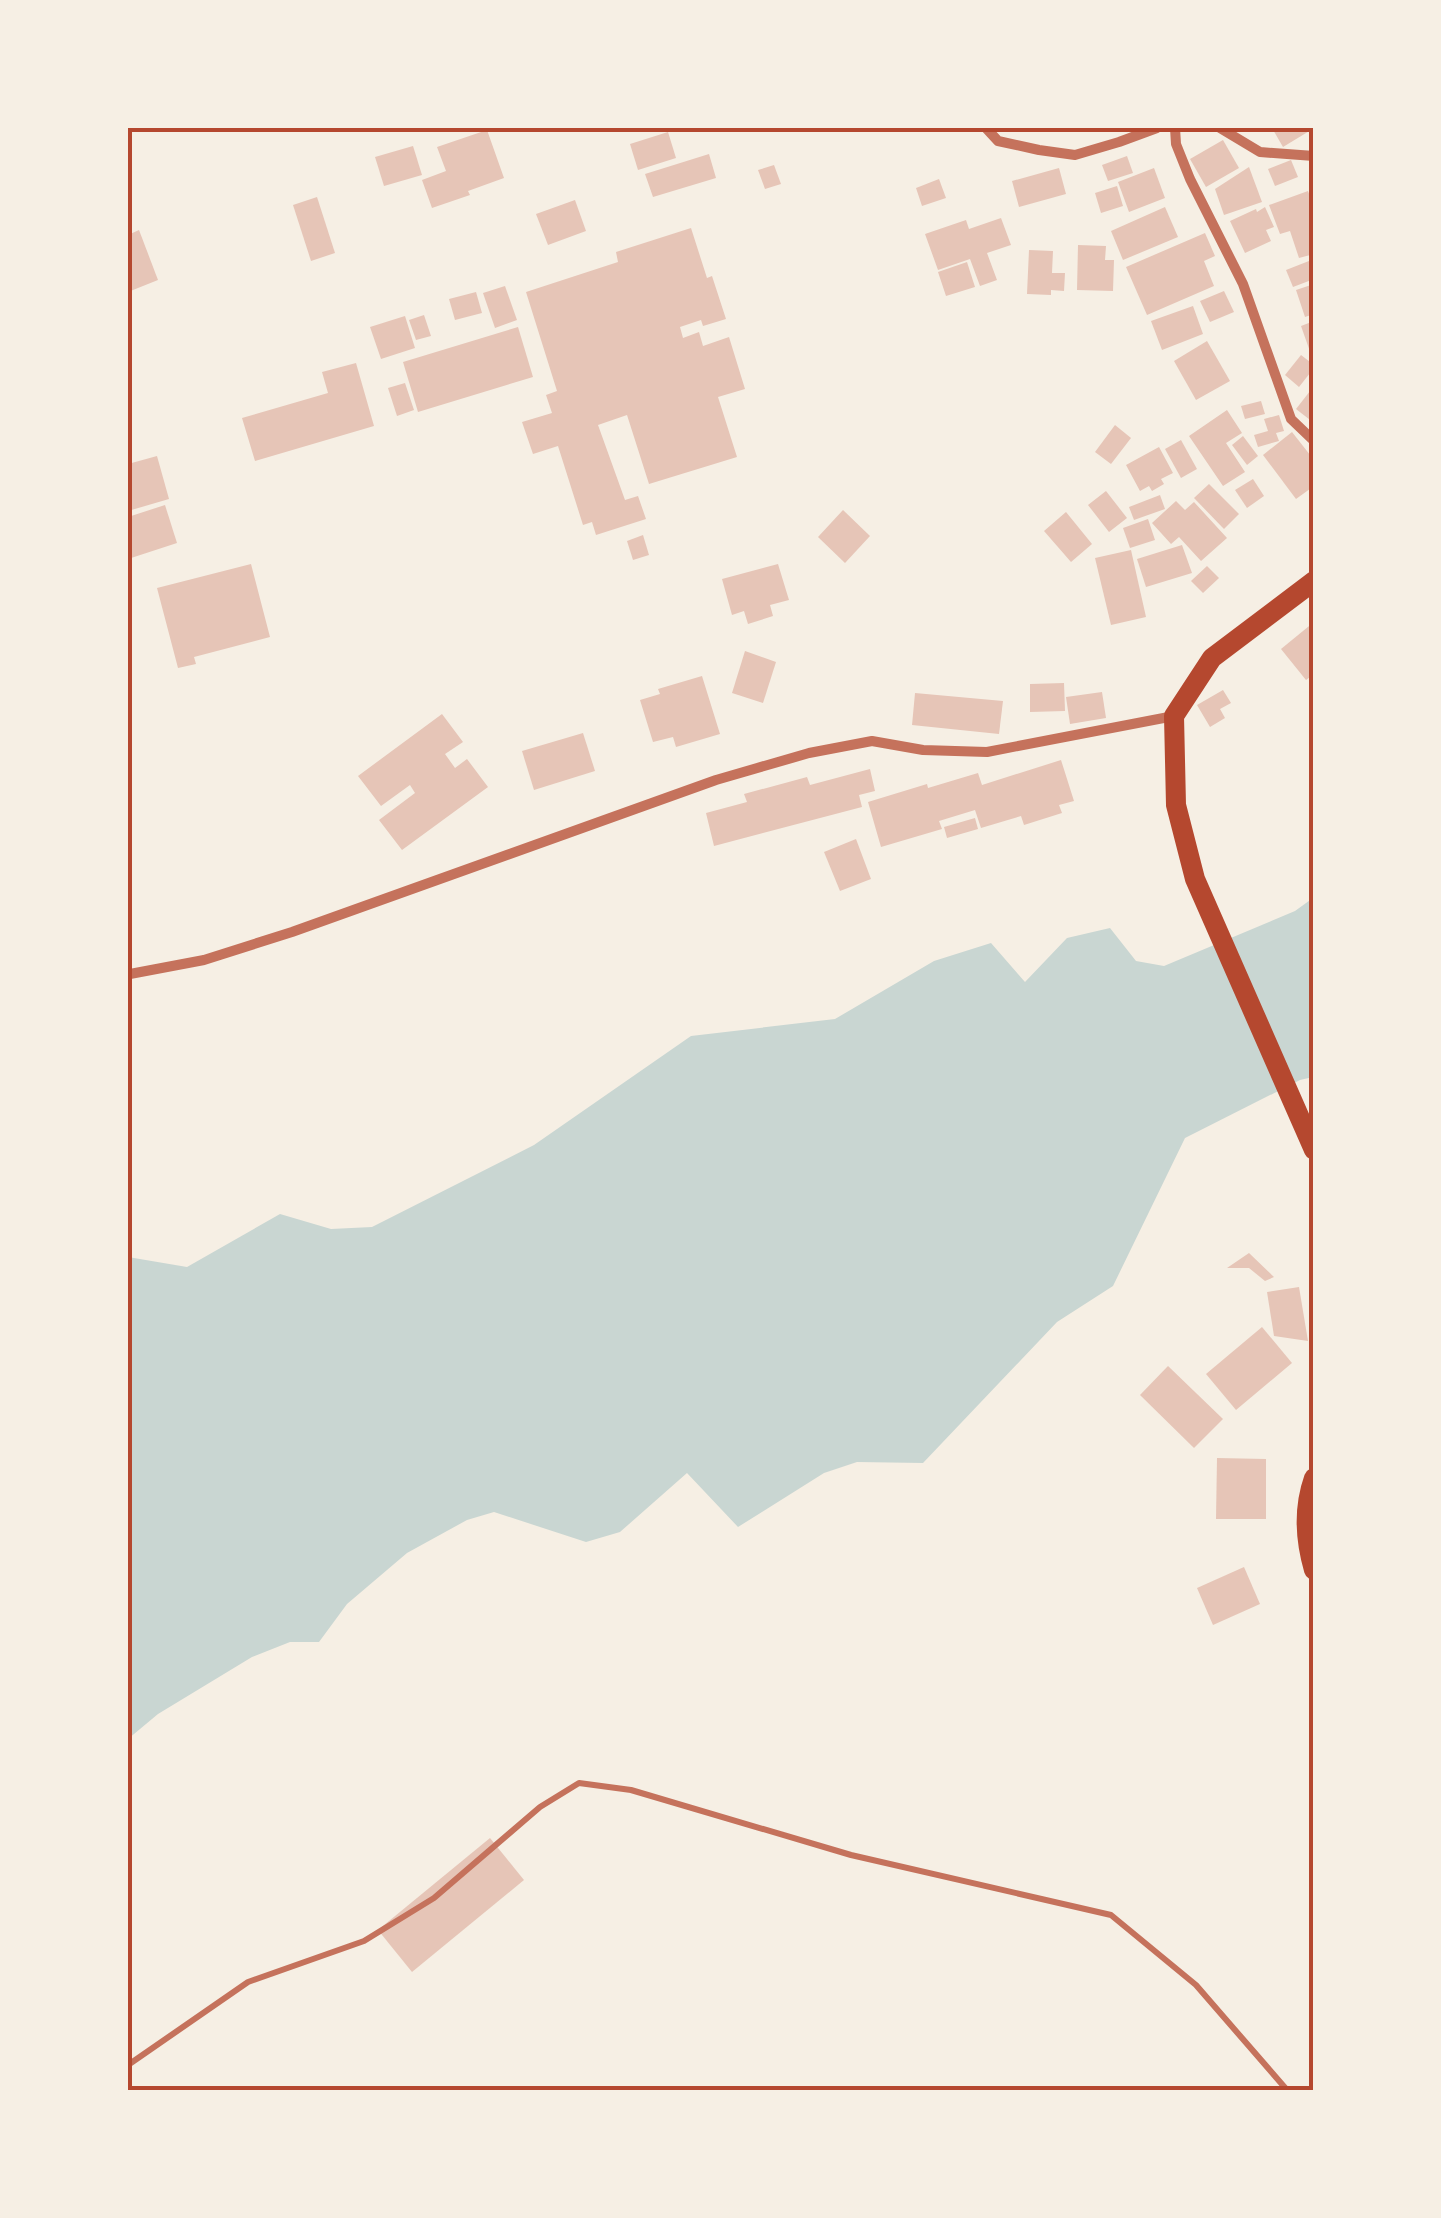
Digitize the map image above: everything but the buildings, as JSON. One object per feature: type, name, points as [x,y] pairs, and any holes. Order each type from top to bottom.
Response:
[{"type":"main road","points":[[1314,581],[1212,658],[1174,716],[1176,805],[1195,878],[1314,1150]]},
{"type":"main road","points":[[1314,1478],[1306,1512],[1308,1550],[1314,1570]]},
{"type":"street","points":[[986,128],[998,141],[1075,155],[1157,128]]},
{"type":"street","points":[[1175,128],[1176,144],[1190,179],[1244,284],[1291,419],[1314,441]]},
{"type":"street","points":[[1220,128],[1260,152],[1314,156]]},
{"type":"street","points":[[128,972],[204,960],[292,932],[716,780],[809,753],[872,741],[923,750],[986,752],[1174,716]]},
{"type":"lane","points":[[128,2065],[248,1982],[364,1941],[434,1898],[540,1807],[580,1783],[631,1790],[851,1854],[1111,1915],[1196,1984],[1286,2090]]},
{"type":"shaded area","points":[[1313,898],[1313,1077],[1185,1138],[1113,1286],[1057,1322],[923,1463],[857,1462],[824,1473],[738,1527],[687,1473],[620,1532],[586,1542],[494,1512],[467,1520],[407,1553],[347,1604],[319,1642],[290,1642],[252,1657],[158,1714],[128,1739],[128,1257],[187,1267],[280,1214],[331,1229],[372,1227],[534,1145],[691,1036],[835,1019],[934,961],[991,943],[1025,982],[1067,938],[1110,928],[1136,961],[1164,966],[1295,911]]}]
